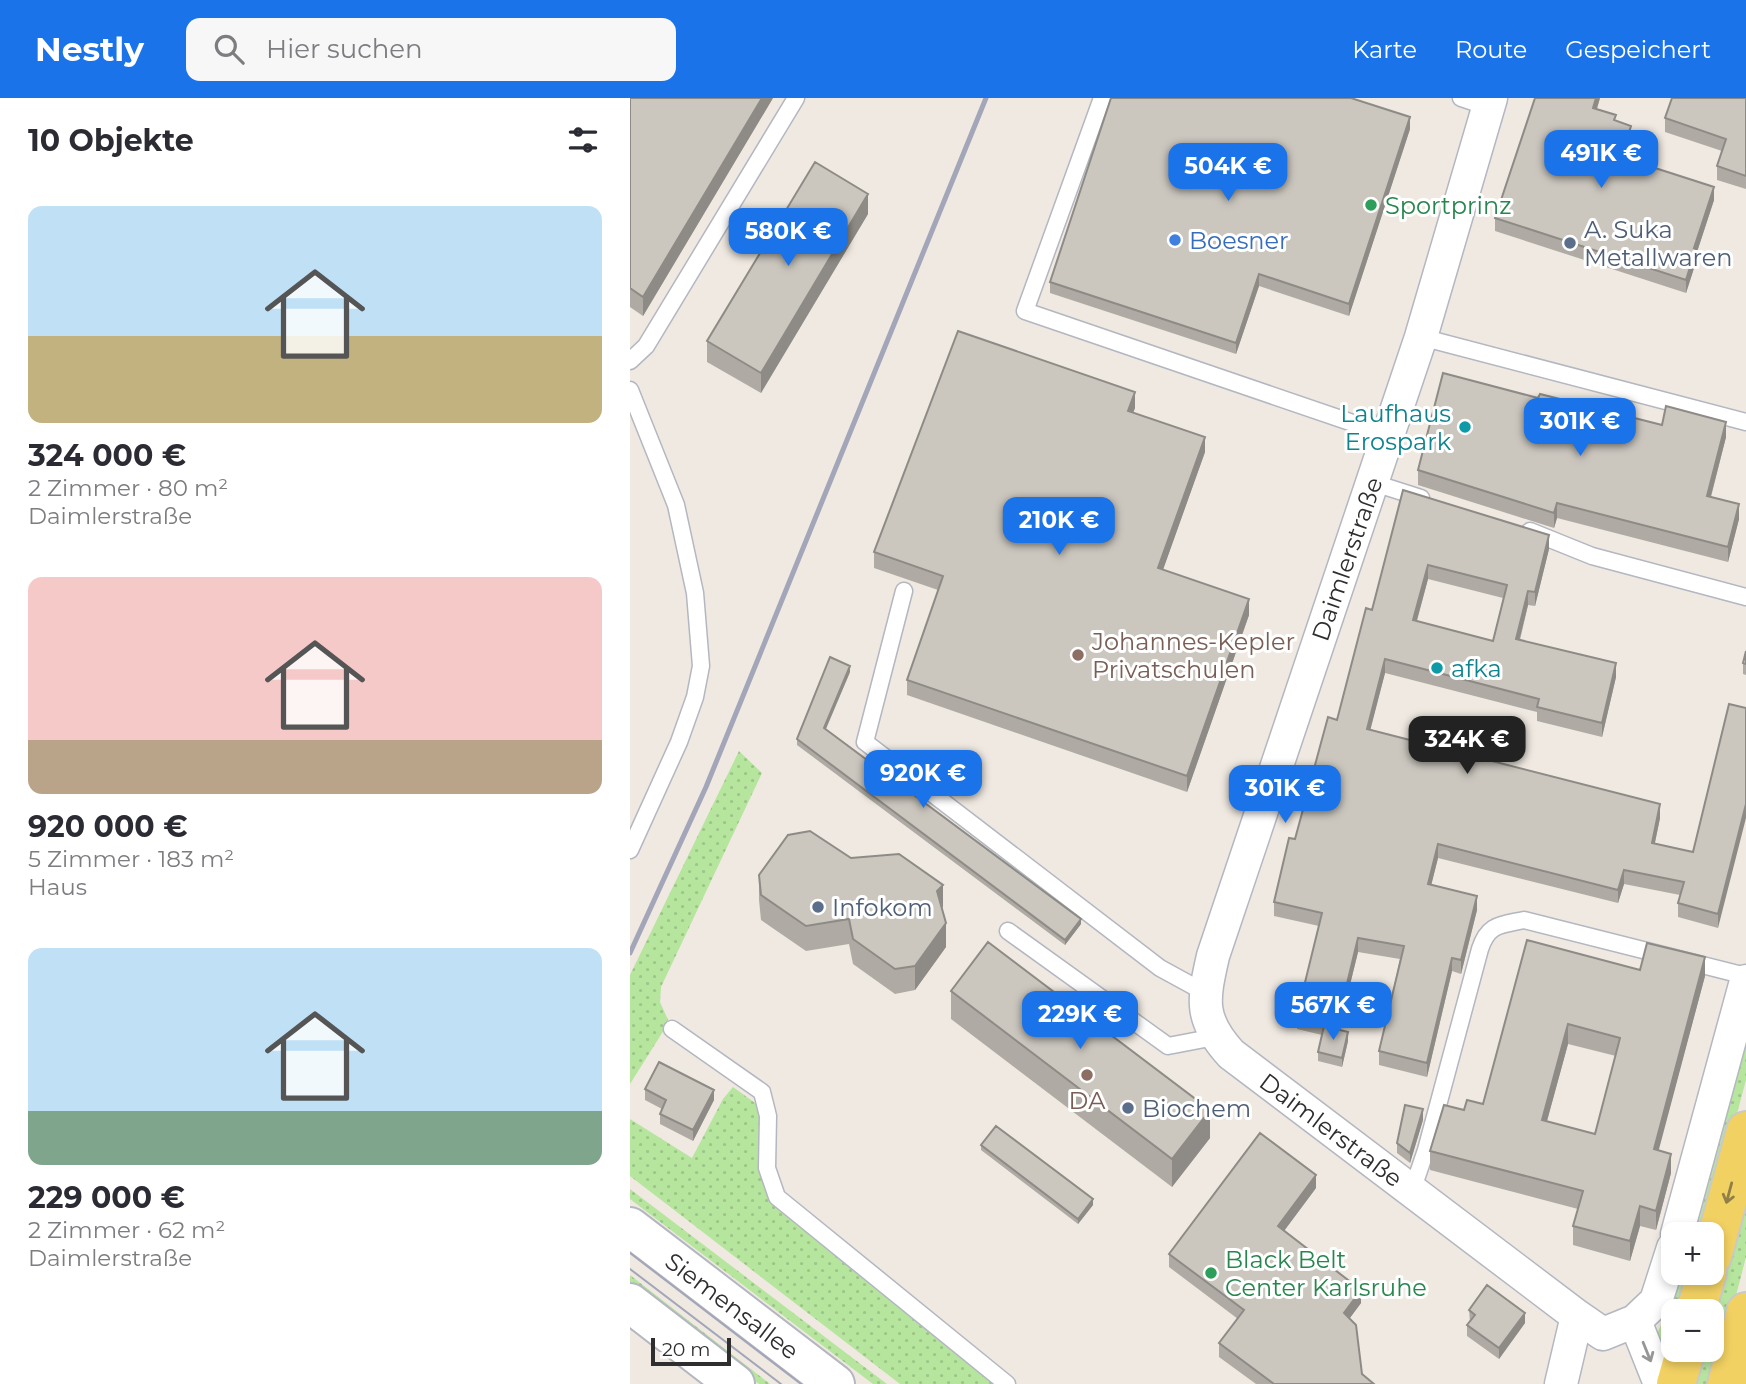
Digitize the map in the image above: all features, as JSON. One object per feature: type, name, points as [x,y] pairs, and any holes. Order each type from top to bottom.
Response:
[{"type":"main road","points":[[1721,1222],[1746,1131]]},
{"type":"main road","name":"Siemensallee","points":[[630,1227],[835,1384]]},
{"type":"main road","points":[[630,1303],[735,1384]]},
{"type":"main road","points":[[1727,1384],[1746,1312]]},
{"type":"main road","points":[[1676,1384],[1682,1362]]},
{"type":"street","name":"Daimlerstraße","points":[[1480,101],[1421,337],[1213,956],[1204,992],[1207,1018],[1215,1037],[1231,1054],[1577,1317],[1603,1334],[1635,1321]]},
{"type":"street","points":[[1680,1222],[1746,979]]},
{"type":"street","points":[[1660,1384],[1635,1321],[1656,1301],[1661,1285]]},
{"type":"street","points":[[1561,1384],[1577,1317]]},
{"type":"lane","points":[[630,361],[646,346],[796,98]]},
{"type":"lane","points":[[1101,98],[1025,311],[1388,435]]},
{"type":"lane","points":[[1421,337],[1746,422]]},
{"type":"lane","points":[[630,390],[676,505],[695,593],[701,666],[695,697],[678,742],[630,850]]},
{"type":"lane","points":[[1374,483],[1438,503]]},
{"type":"lane","points":[[1516,526],[1542,534],[1592,556],[1746,597]]},
{"type":"lane","points":[[904,591],[865,742],[1160,968],[1204,992]]},
{"type":"lane","points":[[1412,1191],[1436,1115],[1480,949],[1484,936],[1491,929],[1524,920],[1746,979]]},
{"type":"lane","points":[[1008,931],[1168,1046],[1215,1037]]},
{"type":"lane","points":[[672,1029],[762,1092],[768,1116],[767,1168],[777,1197],[1007,1384]]},
{"type":"green space","points":[[739,751],[762,773],[661,987],[660,1002],[669,1022],[630,1084],[630,975]]},
{"type":"green space","points":[[1746,1022],[1746,1080],[1708,1222],[1694,1222]]},
{"type":"green space","points":[[733,1087],[762,1108],[771,1195],[999,1384],[900,1384],[630,1176],[630,1119],[692,1158],[723,1099]]},
{"type":"green space","points":[[1746,1185],[1746,1257],[1724,1342],[1724,1299],[1716,1299],[1720,1285],[1724,1285],[1724,1269]]},
{"type":"green space","points":[[630,1189],[887,1384],[873,1384],[630,1199]]},
{"type":"green space","points":[[630,1275],[770,1384],[759,1384],[630,1285]]},
{"type":"green space","points":[[1676,1285],[1692,1285],[1688,1299],[1672,1299]]},
{"type":"green space","points":[[1661,1325],[1661,1349],[1656,1336]]},
{"type":"green space","points":[[1699,1362],[1719,1362],[1713,1384],[1693,1384]]},
{"type":"building","points":[[630,98],[762,98],[643,297],[630,288]]},
{"type":"building","points":[[1111,98],[1351,98],[1410,117],[1349,304],[1259,274],[1236,343],[1050,282]]},
{"type":"building","points":[[1535,98],[1596,98],[1593,108],[1616,115],[1614,120],[1631,126],[1621,157],[1714,187],[1686,280],[1495,218]]},
{"type":"building","points":[[1672,98],[1746,98],[1746,176],[1717,166],[1726,139],[1665,118]]},
{"type":"building","points":[[815,162],[868,194],[761,373],[707,341]]},
{"type":"building","points":[[958,331],[1135,392],[1128,411],[1205,437],[1158,568],[1249,599],[1187,776],[907,680],[943,576],[874,552]]},
{"type":"building","points":[[1443,373],[1538,398],[1540,394],[1662,425],[1666,406],[1726,422],[1707,496],[1739,504],[1728,547],[1557,503],[1554,513],[1418,470]]},
{"type":"building","points":[[1403,490],[1549,535],[1535,592],[1528,591],[1516,639],[1616,663],[1602,723],[1537,707],[1539,699],[1385,659],[1367,729],[1660,804],[1652,843],[1693,852],[1729,704],[1746,708],[1746,804],[1718,914],[1678,903],[1684,882],[1624,870],[1618,890],[1438,844],[1428,884],[1477,896],[1461,960],[1452,958],[1427,1063],[1379,1051],[1404,946],[1358,938],[1337,1025],[1297,1015],[1322,913],[1274,902],[1289,838],[1295,839],[1328,717],[1337,720],[1366,608],[1372,610]],"holes":[[[1428,565],[1507,585],[1493,641],[1413,620]]]},
{"type":"building","points":[[830,657],[850,666],[824,728],[1081,919],[1065,940],[797,739]]},
{"type":"building","points":[[810,831],[851,858],[899,854],[943,885],[937,891],[946,923],[915,966],[895,969],[853,939],[849,919],[806,926],[761,895],[759,875],[788,835]]},
{"type":"building","points":[[1527,940],[1640,970],[1647,943],[1705,957],[1654,1149],[1671,1154],[1656,1211],[1640,1206],[1630,1241],[1573,1226],[1583,1191],[1430,1151],[1444,1105],[1464,1110],[1467,1100],[1483,1104]],"holes":[[[1568,1024],[1620,1038],[1595,1134],[1542,1120]]]},
{"type":"building","points":[[988,942],[1210,1110],[1172,1159],[951,991]]},
{"type":"building","points":[[1324,1026],[1348,1032],[1342,1058],[1318,1052]]},
{"type":"building","points":[[659,1062],[714,1090],[693,1130],[660,1114],[666,1100],[645,1089]]},
{"type":"building","points":[[1405,1105],[1423,1109],[1410,1153],[1397,1143]]},
{"type":"building","points":[[996,1126],[1093,1199],[1078,1219],[981,1145]]},
{"type":"building","points":[[1260,1133],[1316,1175],[1278,1226],[1361,1290],[1344,1313],[1356,1325],[1362,1374],[1374,1384],[1274,1384],[1219,1343],[1244,1310],[1169,1254]]},
{"type":"building","points":[[1487,1285],[1525,1313],[1499,1348],[1467,1325],[1475,1315],[1469,1310]]},
{"type":"tram line","points":[[630,1253],[801,1384]]},
{"type":"tram line","points":[[630,1269],[781,1384]]},
{"type":"railway","points":[[630,953],[706,787],[986,98]]},
{"type":"place","name":"Sportprinz","points":[[1371,205]]},
{"type":"place","name":"Boesner","points":[[1175,240]]},
{"type":"place","name":"A. Suka Metallwaren","points":[[1570,243]]},
{"type":"place","name":"Laufhaus Erospark","points":[[1465,427]]},
{"type":"place","name":"Johannes-Kepler Privatschulen","points":[[1078,655]]},
{"type":"place","name":"afka","points":[[1437,668]]},
{"type":"place","name":"Infokom","points":[[818,907]]},
{"type":"place","name":"DA","points":[[1087,1075]]},
{"type":"place","name":"Biochem","points":[[1128,1108]]},
{"type":"place","name":"Black Belt Center Karlsruhe","points":[[1211,1273]]}]
